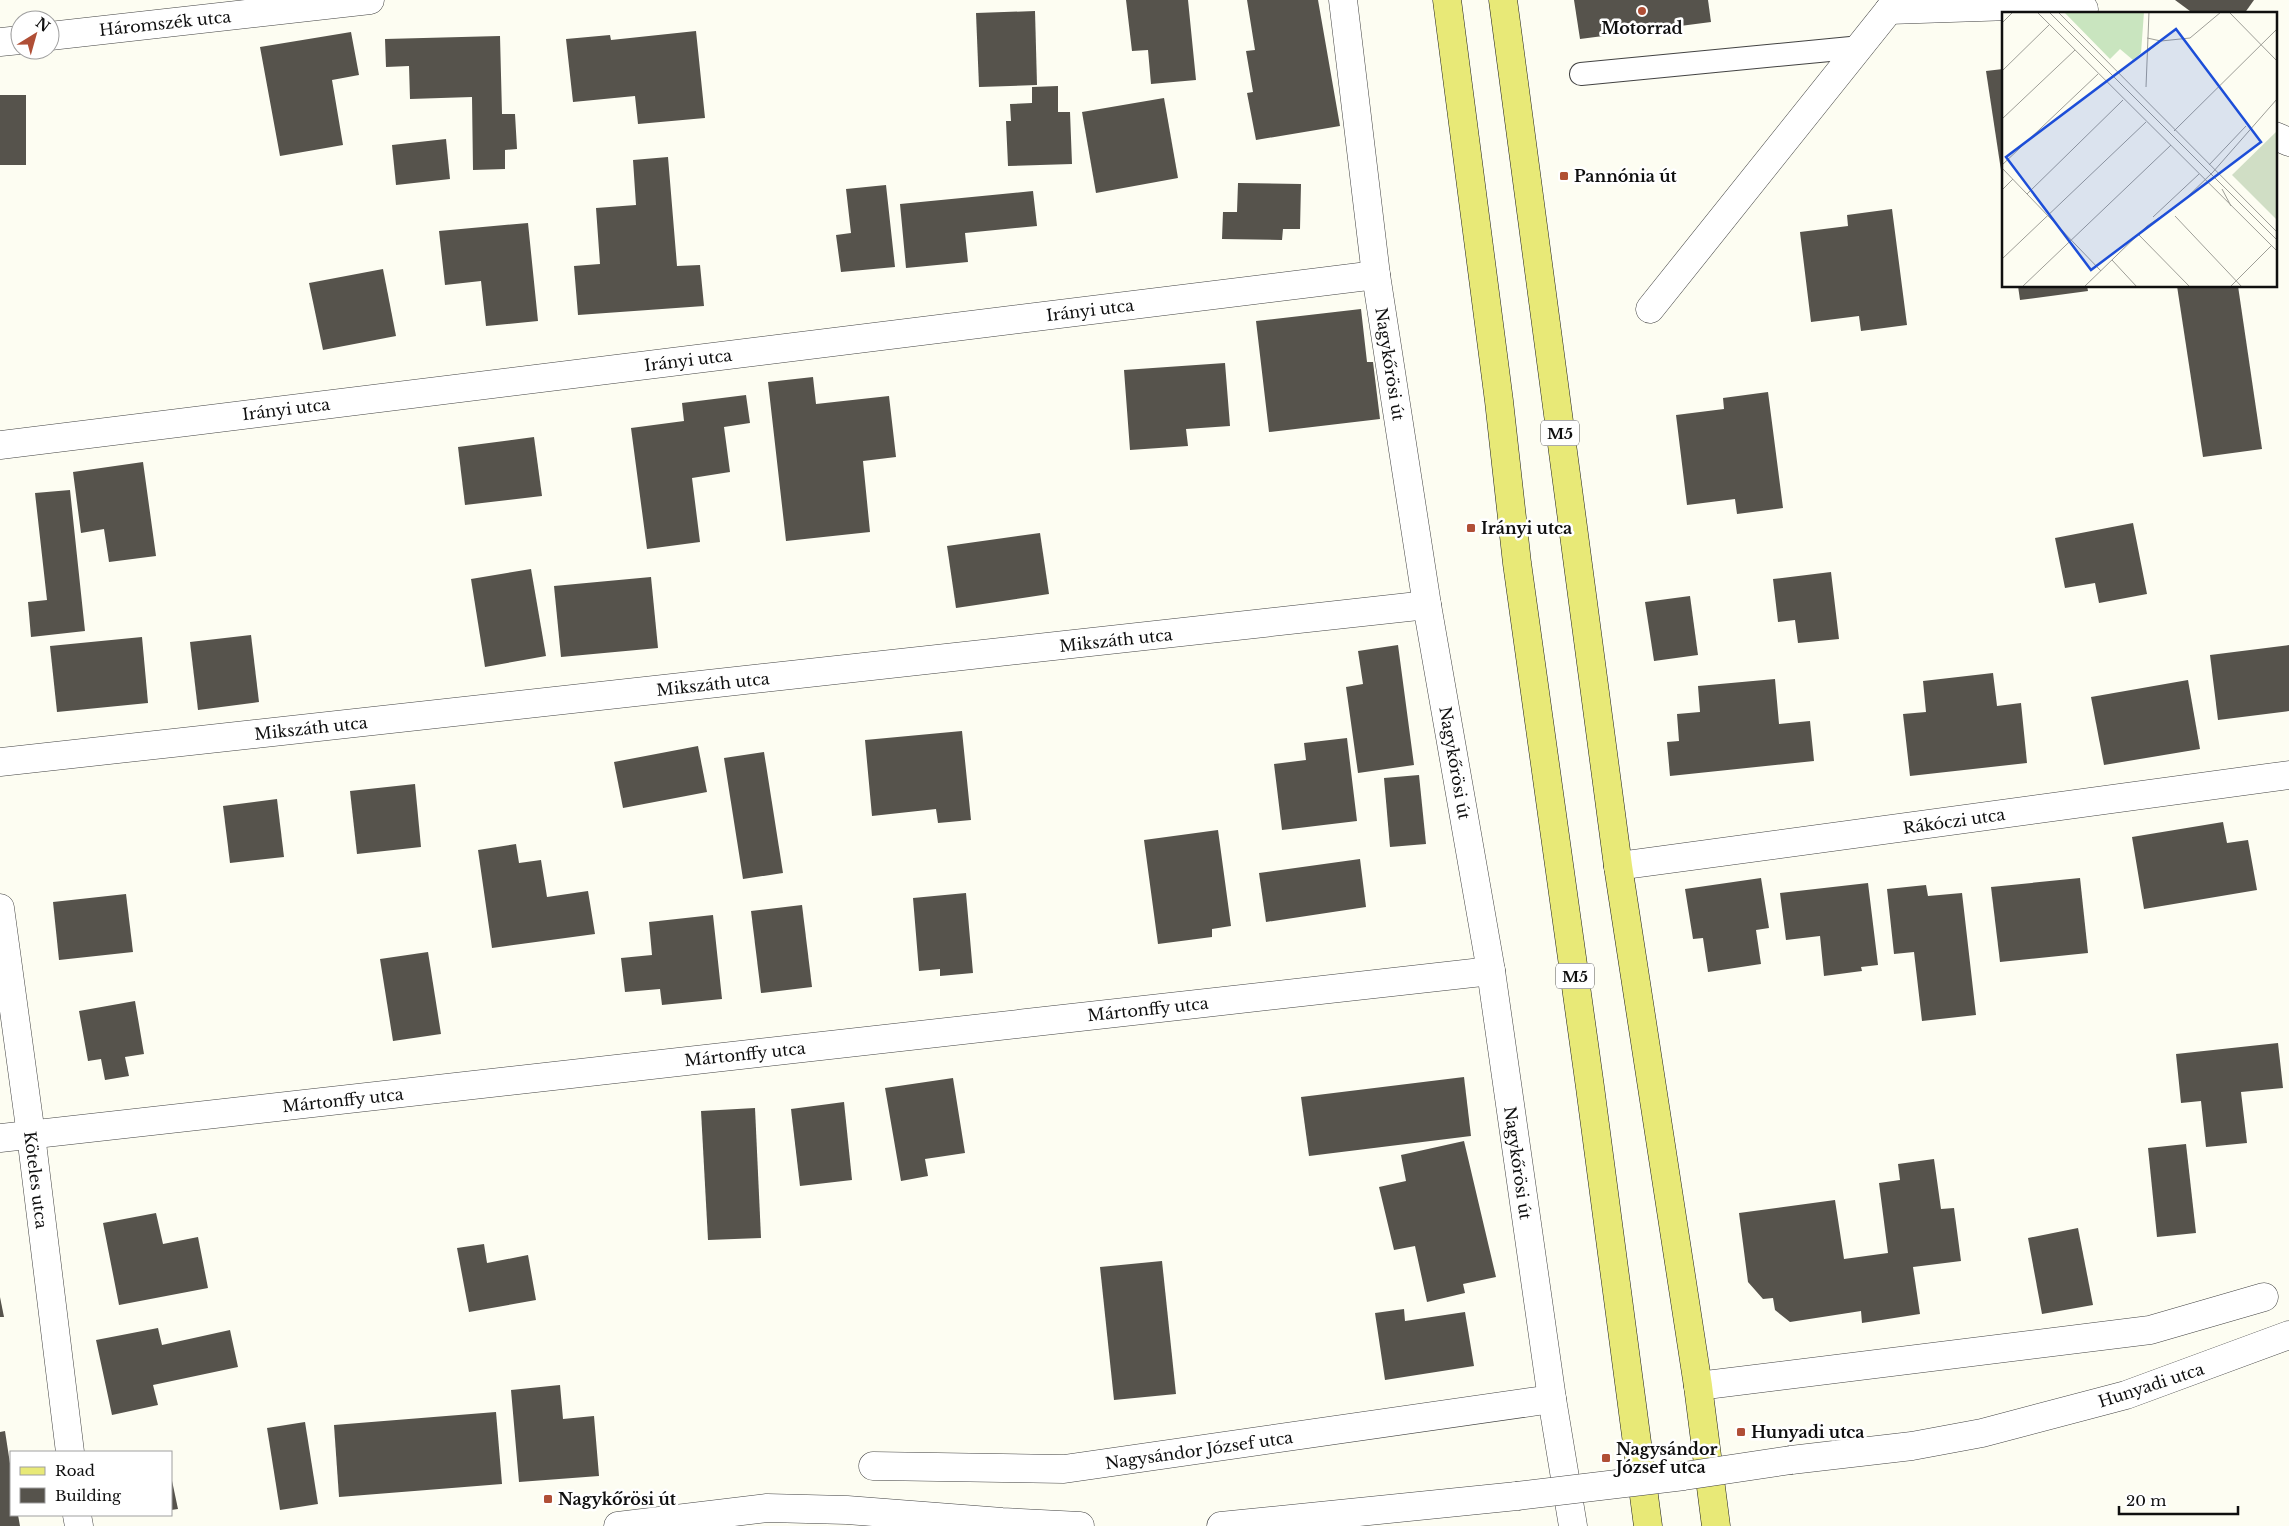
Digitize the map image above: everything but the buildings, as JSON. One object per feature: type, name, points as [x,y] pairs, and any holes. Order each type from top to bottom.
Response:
[{"type":"main road","name":"M5","points":[[1447,0],[1499,401],[1517,563],[1592,1097],[1648,1526]]},
{"type":"main road","name":"M5","points":[[1503,0],[1618,866],[1698,1386],[1716,1526]]},
{"type":"street","name":"Háromszék utca","points":[[60,35],[370,0]]},
{"type":"street","name":"Nagykőrösi út","points":[[1343,0],[1376,275],[1427,606],[1491,971],[1552,1399],[1573,1526]]},
{"type":"street","points":[[1650,309],[1893,5],[2086,8]]},
{"type":"street","points":[[2276,136],[2289,142]]},
{"type":"street","name":"Irányi utca","points":[[0,444],[1376,275]]},
{"type":"street","name":"Mikszáth utca","points":[[0,762],[1427,606]]},
{"type":"street","name":"Rákóczi utca","points":[[1618,866],[2289,775]]},
{"type":"street","name":"Köteles utca","points":[[0,908],[31,1135],[70,1451]]},
{"type":"street","name":"Mártonffy utca","points":[[0,1138],[1491,971]]},
{"type":"street","points":[[1698,1386],[2150,1330],[2264,1297]]},
{"type":"street","name":"Hunyadi utca","points":[[1221,1526],[1517,1496],[1912,1446],[2006,1427],[2126,1395],[2289,1335]]},
{"type":"street","name":"Nagysándor József utca","points":[[873,1466],[1064,1469],[1552,1399]]},
{"type":"street","points":[[632,1525],[767,1508],[847,1510],[1080,1526]]},
{"type":"lane","points":[[1581,74],[1861,47]]},
{"type":"place","name":"Motorrad","points":[[1642,11]]},
{"type":"place","name":"Pannónia út","points":[[1564,176]]},
{"type":"place","name":"Irányi utca","points":[[1471,528]]},
{"type":"place","name":"Hunyadi utca","points":[[1741,1432]]},
{"type":"place","name":"Nagysándor József utca","points":[[1606,1458]]},
{"type":"place","name":"Nagykőrösi út","points":[[548,1499]]}]
